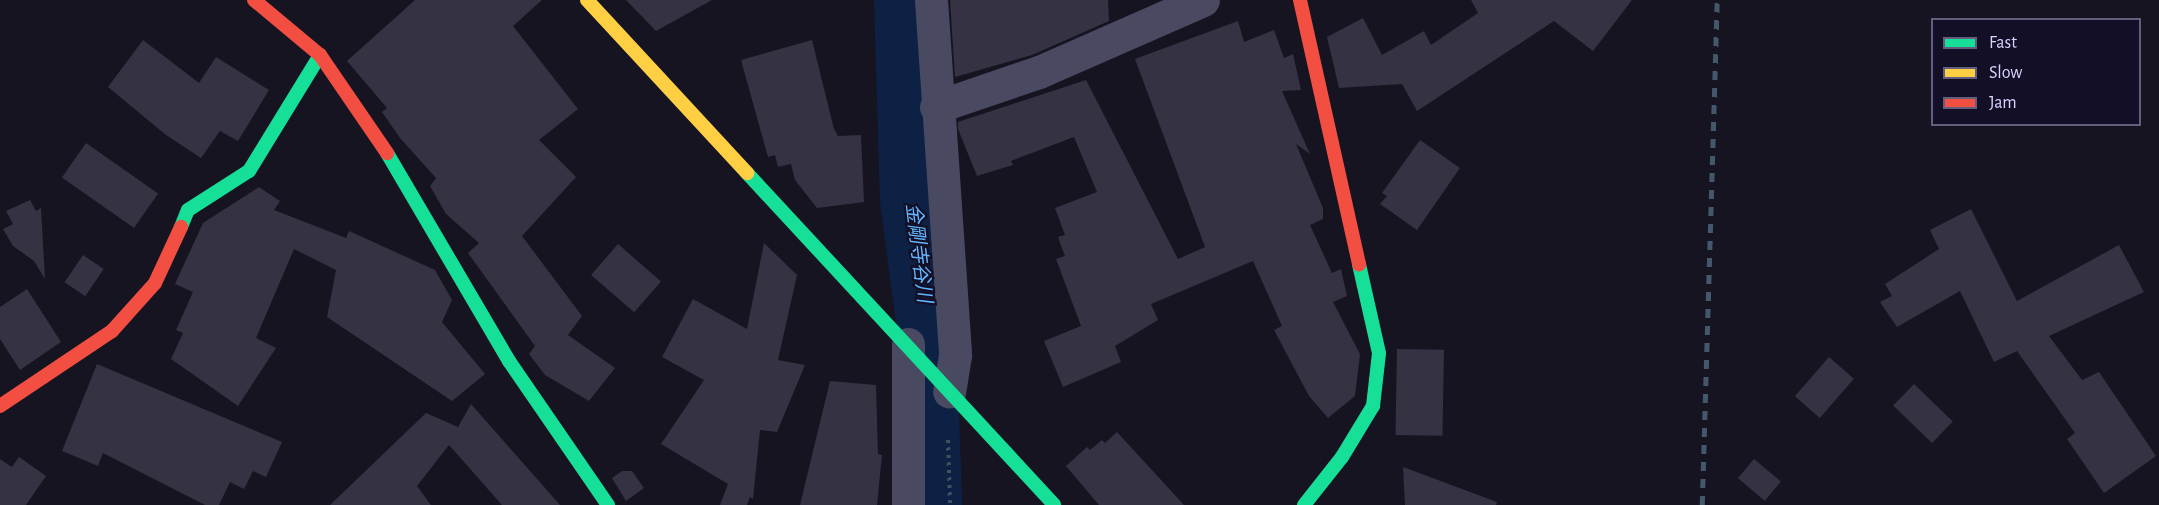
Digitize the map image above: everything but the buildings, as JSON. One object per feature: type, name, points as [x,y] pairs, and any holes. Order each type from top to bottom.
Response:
[{"type":"street","points":[[254,0],[320,55],[394,164],[509,361],[608,505]]},
{"type":"street","points":[[586,0],[721,149],[908,344],[1054,505]]},
{"type":"street","points":[[931,0],[936,107],[955,355],[950,392]]},
{"type":"street","points":[[936,107],[1039,72],[1203,0]]},
{"type":"street","points":[[1300,0],[1379,353],[1373,406],[1342,457],[1304,505]]},
{"type":"street","points":[[0,406],[112,331],[156,283],[189,210],[249,171],[320,55]]},
{"type":"street","points":[[908,344],[908,505]]},
{"type":"path","points":[[950,392],[951,505]]},
{"type":"waterway","name":"金剛寺谷川","points":[[904,0],[910,200],[926,321],[932,505]]},
{"type":"railway","points":[[1702,505],[1717,0]]},
{"type":"traffic: fast","points":[[181,227],[188,210],[249,171],[320,55]]},
{"type":"traffic: fast","points":[[387,153],[509,361],[608,505]]},
{"type":"traffic: fast","points":[[747,173],[1054,505]]},
{"type":"traffic: fast","points":[[1304,505],[1342,457],[1373,406],[1379,353],[1359,264]]},
{"type":"traffic: slow","points":[[587,0],[747,173]]},
{"type":"traffic: jam","points":[[254,0],[320,55],[387,153]]},
{"type":"traffic: jam","points":[[1300,0],[1359,264]]},
{"type":"traffic: jam","points":[[0,406],[112,331],[155,283],[181,227]]}]
